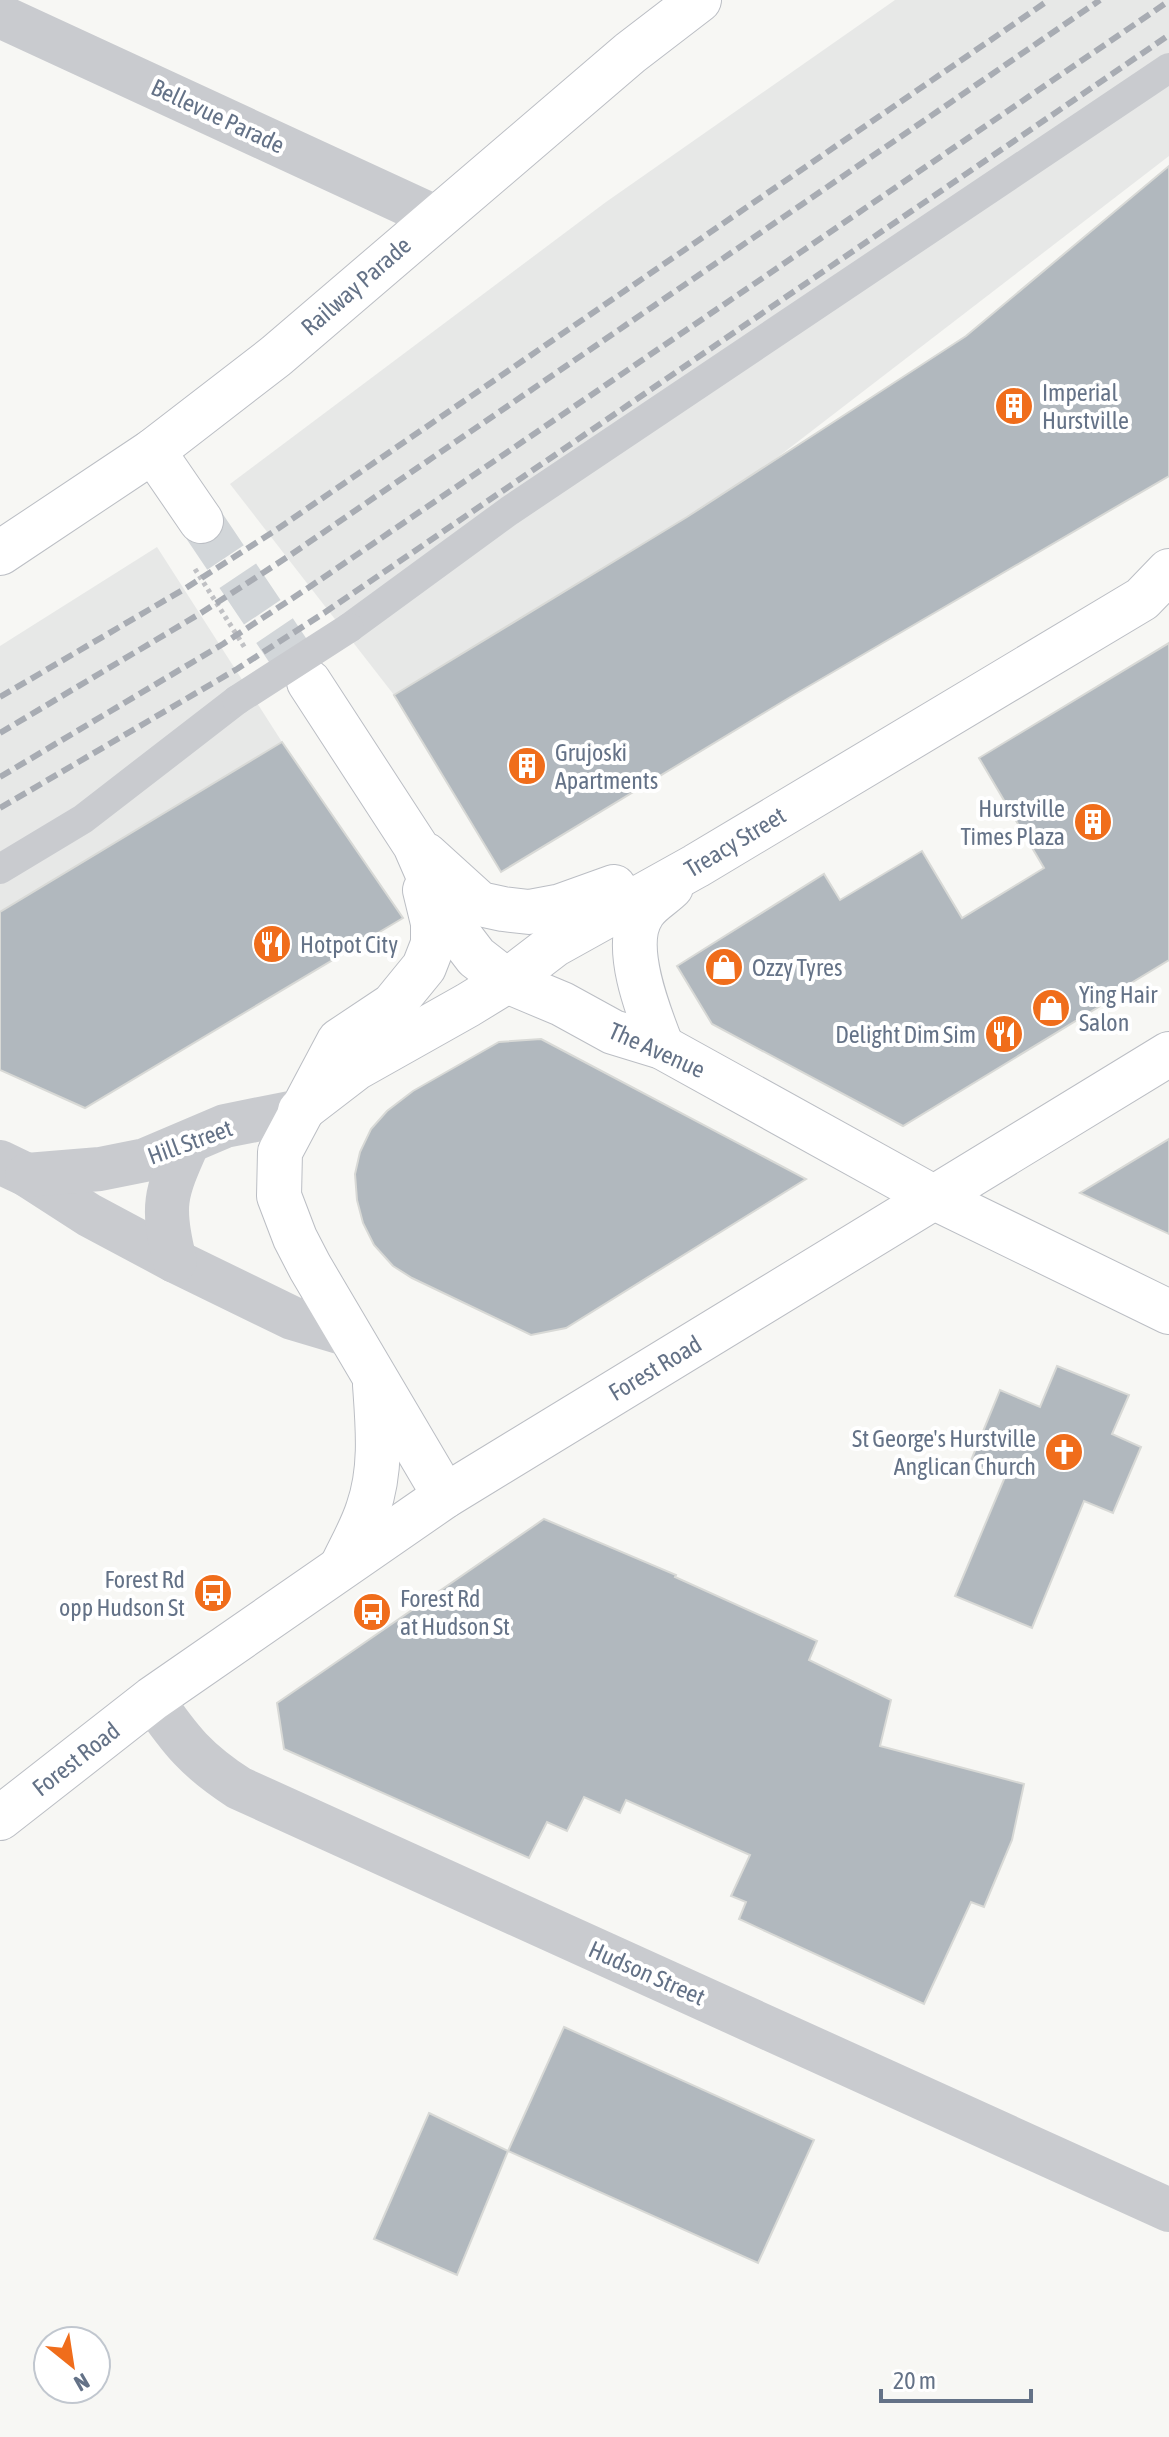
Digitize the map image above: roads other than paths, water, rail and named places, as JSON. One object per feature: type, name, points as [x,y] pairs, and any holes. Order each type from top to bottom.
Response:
[{"type":"street","name":"Railway Parade","points":[[0,553],[153,451],[276,356],[435,217],[630,53],[699,0]]},
{"type":"street","name":"Bellevue Parade","points":[[0,16],[435,217]]},
{"type":"street","points":[[153,451],[201,521]]},
{"type":"street","name":"Treacy Street","points":[[300,1111],[356,1068],[507,981],[554,945],[696,866],[1160,585]]},
{"type":"street","name":"The Avenue","points":[[309,682],[415,845],[457,932],[476,957],[507,981],[562,1004],[613,1032],[662,1047],[933,1197],[1169,1312]]},
{"type":"street","points":[[415,845],[480,904],[529,912],[561,906],[595,892],[696,866]]},
{"type":"street","points":[[415,845],[433,923],[433,944],[424,967],[393,1005],[339,1041],[280,1152],[279,1196],[295,1238],[445,1496]]},
{"type":"street","points":[[662,1047],[639,979],[634,941],[642,913],[696,866]]},
{"type":"street","name":"Forest Road","points":[[0,1792],[152,1699],[445,1496],[1169,1054]]},
{"type":"street","name":"Hill Street","points":[[14,1168],[100,1169],[145,1160],[225,1126],[300,1111]]},
{"type":"street","points":[[175,1261],[168,1234],[166,1199],[188,1143]]},
{"type":"street","name":"Hill Street","points":[[14,1168],[89,1215],[175,1261],[292,1318],[349,1335]]},
{"type":"street","points":[[341,1568],[368,1509],[376,1474],[379,1437],[375,1378]]},
{"type":"street","name":"Forest Road","points":[[0,1818],[152,1699]]},
{"type":"street","name":"Hudson Street","points":[[152,1699],[179,1739],[206,1766],[239,1788],[1169,2210]]},
{"type":"lane","points":[[0,869],[83,819],[237,700],[349,628],[509,511],[1169,68]]},
{"type":"tunnel","points":[[201,521],[309,682]]},
{"type":"railway","points":[[0,697],[186,588],[273,532],[1049,0]]},
{"type":"railway","points":[[0,733],[201,613],[289,556],[1100,0]]},
{"type":"railway","points":[[0,777],[223,644],[308,588],[1169,1]]},
{"type":"railway","points":[[0,808],[237,669],[324,613],[1169,35]]},
{"type":"place","name":"Imperial Hurstville","points":[[1014,406]]},
{"type":"place","name":"Grujoski Apartments","points":[[527,766]]},
{"type":"place","name":"Hurstville Times Plaza","points":[[1093,822]]},
{"type":"place","name":"Hotpot City","points":[[272,944]]},
{"type":"place","name":"Ozzy Tyres","points":[[724,967]]},
{"type":"place","name":"Ying Hair Salon","points":[[1051,1008]]},
{"type":"place","name":"Delight Dim Sim","points":[[1004,1034]]},
{"type":"place","name":"St George's Hurstville Anglican Church","points":[[1064,1452]]},
{"type":"place","name":"Forest Rd opp Hudson St","points":[[213,1593]]},
{"type":"place","name":"Forest Rd at Hudson St","points":[[372,1612]]}]
